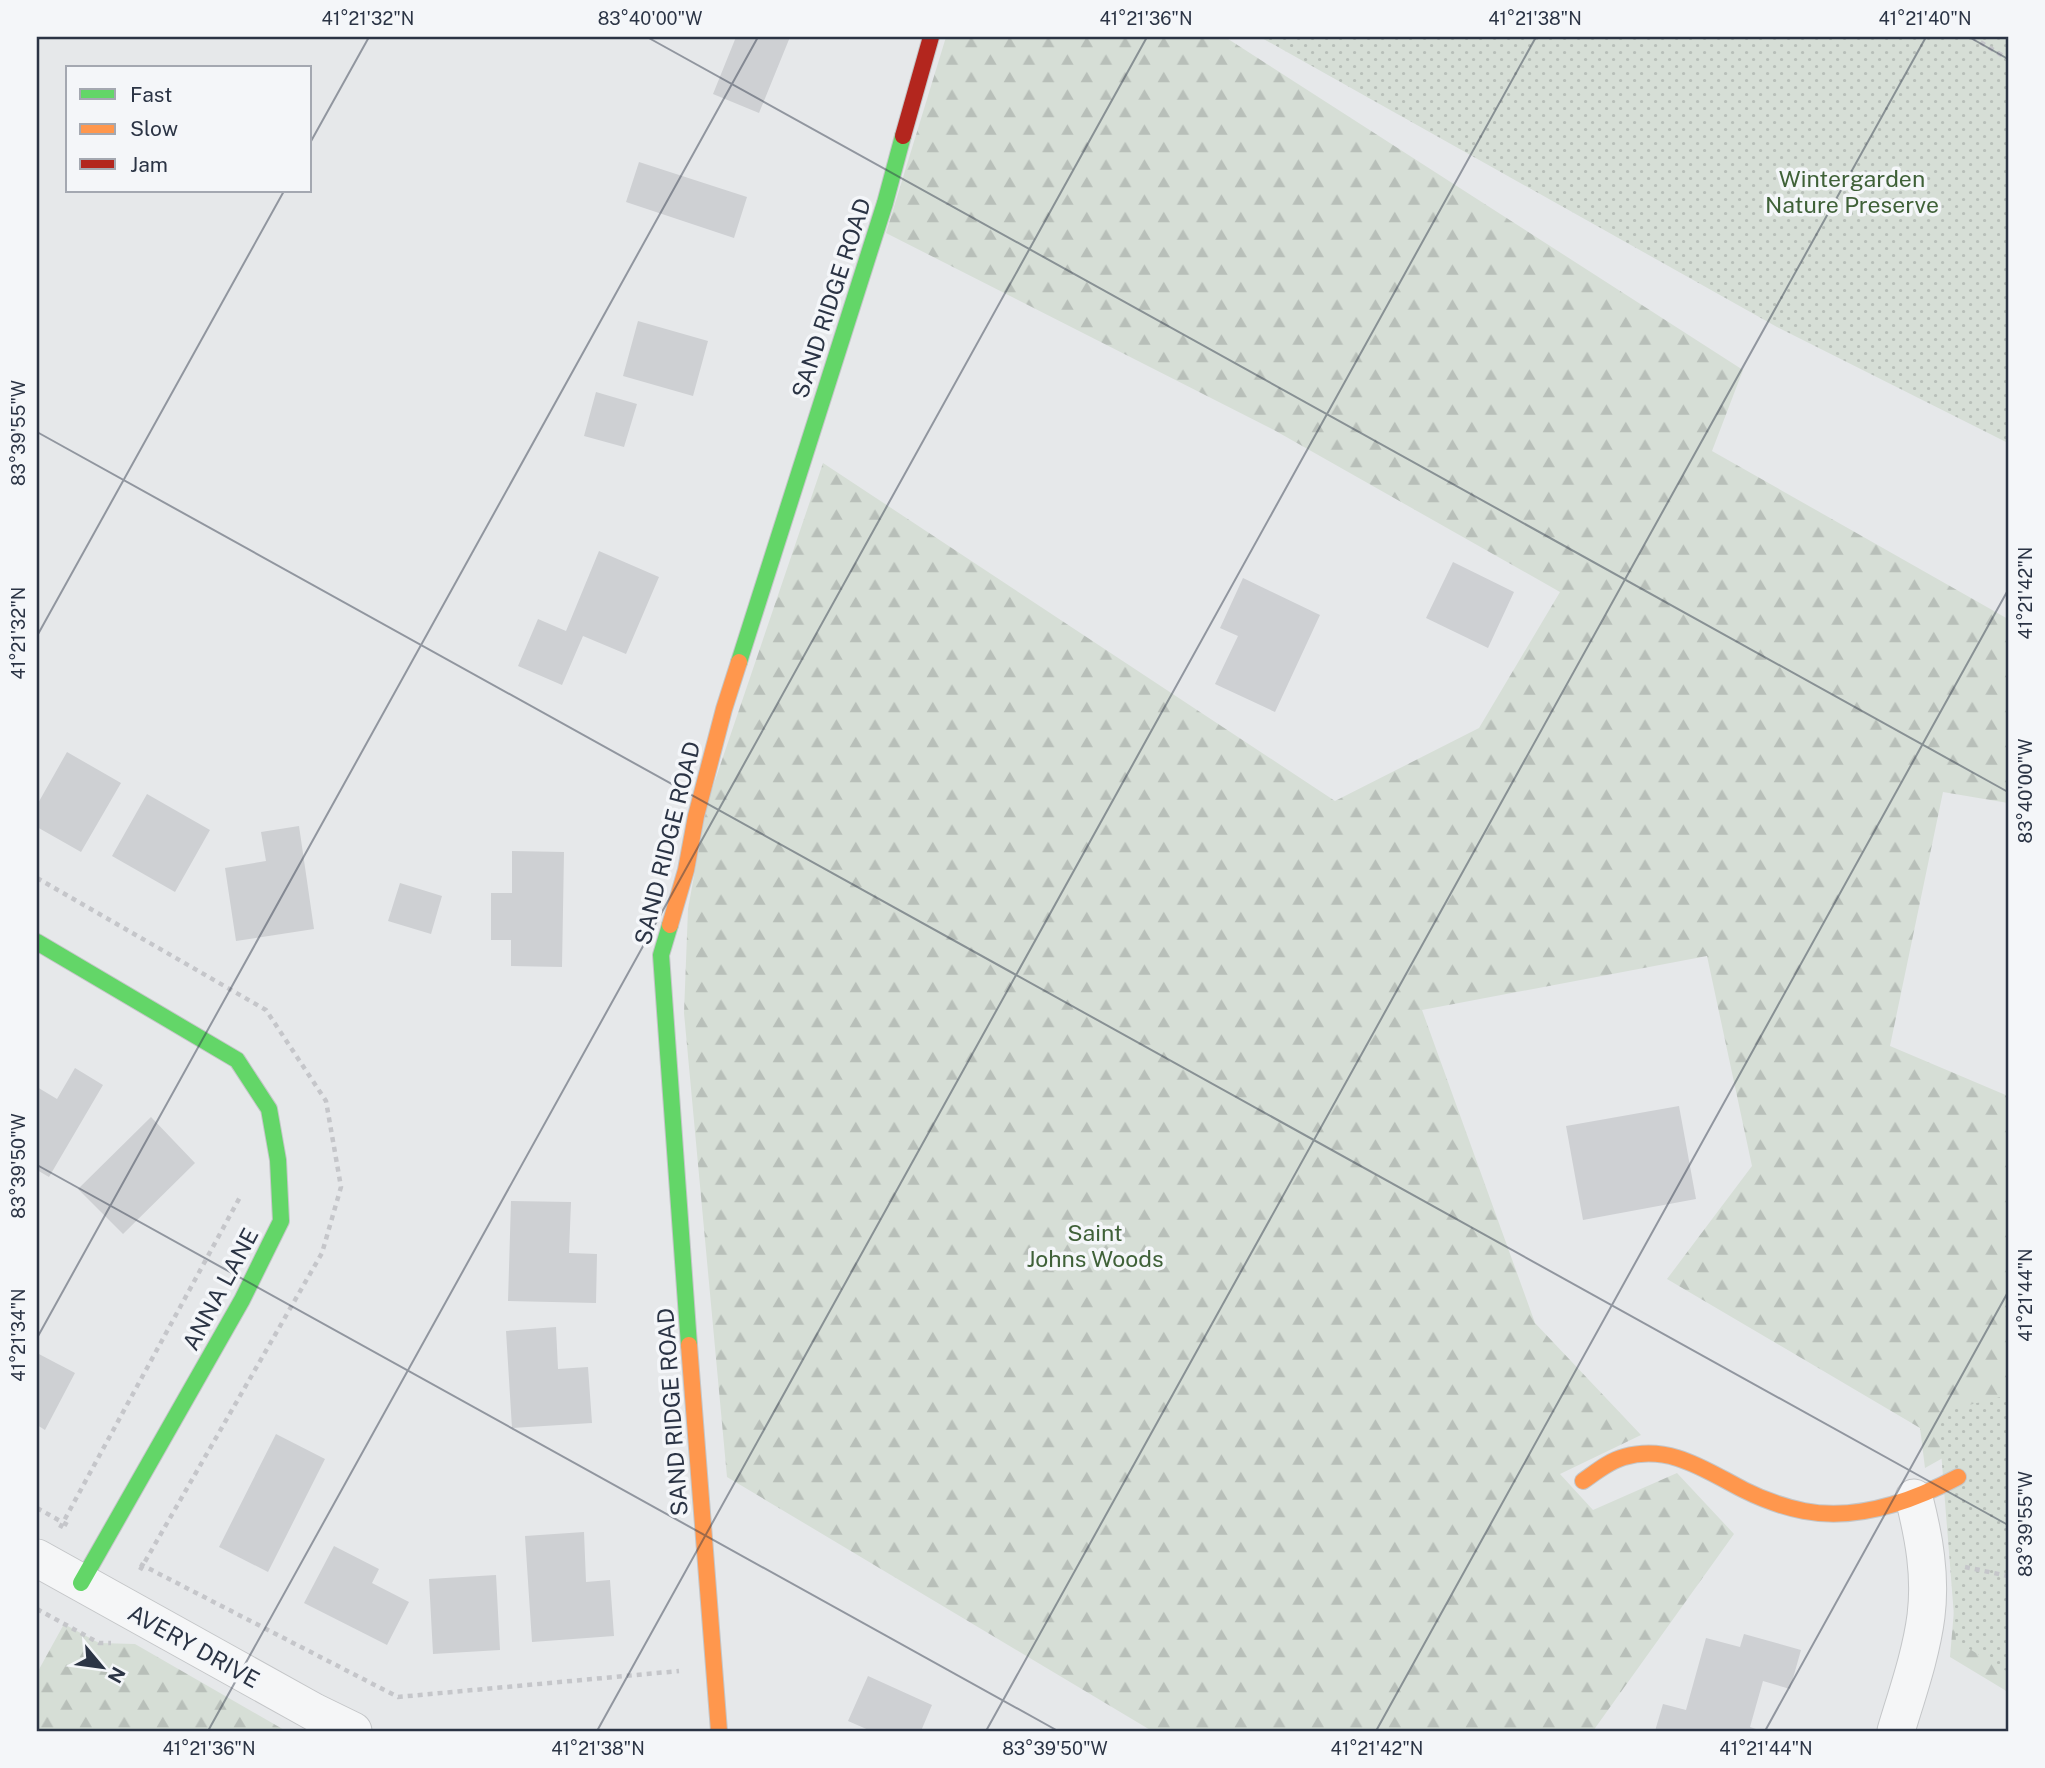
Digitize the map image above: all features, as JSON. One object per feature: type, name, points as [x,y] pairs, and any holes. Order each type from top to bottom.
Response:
[{"type":"street","name":"SAND RIDGE ROAD","points":[[719,1731],[661,955],[686,870],[696,816],[724,709],[885,203],[931,37]]},
{"type":"street","name":"ANNA LANE","points":[[37,942],[237,1060],[269,1109],[278,1160],[281,1221],[242,1300],[81,1583]]},
{"type":"street","points":[[1583,1481],[1601,1468],[1625,1457],[1653,1452],[1688,1459],[1746,1491],[1806,1511],[1829,1514],[1914,1498],[1958,1477]]},
{"type":"street","points":[[1896,1731],[1914,1671],[1926,1616],[1927,1559],[1914,1498]]},
{"type":"street","name":"AVERY DRIVE","points":[[40,1560],[314,1713],[353,1731]]},
{"type":"path","points":[[1972,37],[2008,59]]},
{"type":"path","points":[[37,878],[267,1010],[326,1101],[341,1187],[323,1253],[99,1643]]},
{"type":"path","points":[[40,1560],[239,1201],[241,1188]]},
{"type":"path","points":[[37,1508],[142,1566],[398,1697],[714,1668]]},
{"type":"path","points":[[1927,1559],[2008,1576]]},
{"type":"green space","name":"Saint Johns Woods","points":[[946,37],[1225,37],[1743,370],[1712,451],[2008,619],[2008,803],[1943,792],[1890,1046],[2008,1096],[2008,1692],[1950,1657],[1966,1445],[1925,1468],[1920,1428],[1667,1279],[1752,1166],[1707,956],[1422,1010],[1535,1323],[1641,1435],[1560,1474],[1593,1510],[1677,1473],[1734,1534],[1593,1731],[1152,1731],[727,1477],[684,1013],[688,909],[707,804],[823,463],[1335,801],[1479,728],[1560,592],[1274,430],[886,233]]},
{"type":"green space","name":"Wintergarden Nature Preserve","points":[[1260,37],[2008,37],[2008,443],[1777,327]]},
{"type":"green space","points":[[2008,1395],[2008,1672],[1956,1641],[1938,1413]]},
{"type":"green space","points":[[64,1624],[99,1643],[135,1644],[286,1731],[37,1731],[37,1673]]},
{"type":"building","points":[[736,37],[790,37],[759,113],[713,94]]},
{"type":"building","points":[[639,162],[747,197],[734,238],[626,202]]},
{"type":"building","points":[[638,321],[708,341],[693,396],[623,376]]},
{"type":"building","points":[[596,392],[637,404],[624,447],[584,436]]},
{"type":"building","points":[[599,551],[659,577],[626,654],[583,636],[562,685],[518,666],[538,619],[566,631]]},
{"type":"building","points":[[1453,562],[1514,592],[1488,648],[1426,618]]},
{"type":"building","points":[[1243,578],[1320,615],[1275,712],[1215,684],[1238,636],[1220,628]]},
{"type":"building","points":[[67,752],[121,783],[81,852],[37,827],[37,805]]},
{"type":"building","points":[[147,794],[210,830],[175,892],[112,856]]},
{"type":"building","points":[[299,826],[314,929],[236,941],[225,868],[266,861],[261,832]]},
{"type":"building","points":[[512,851],[564,852],[562,967],[511,966],[511,940],[491,940],[491,893],[512,893]]},
{"type":"building","points":[[400,883],[442,896],[431,934],[388,921]]},
{"type":"building","points":[[75,1068],[103,1085],[49,1177],[37,1170],[37,1087],[57,1099]]},
{"type":"building","points":[[1679,1106],[1696,1199],[1583,1220],[1566,1126]]},
{"type":"building","points":[[151,1117],[195,1163],[123,1234],[78,1189]]},
{"type":"building","points":[[511,1201],[571,1202],[569,1253],[597,1254],[596,1303],[508,1301]]},
{"type":"building","points":[[556,1327],[558,1369],[588,1367],[592,1423],[512,1428],[506,1331]]},
{"type":"building","points":[[37,1353],[75,1373],[45,1430],[37,1425]]},
{"type":"building","points":[[276,1434],[325,1459],[268,1572],[219,1547]]},
{"type":"building","points":[[584,1532],[586,1582],[610,1580],[614,1636],[532,1642],[525,1536]]},
{"type":"building","points":[[334,1546],[379,1569],[372,1583],[409,1602],[387,1645],[304,1603]]},
{"type":"building","points":[[496,1575],[500,1650],[433,1654],[429,1579]]},
{"type":"building","points":[[1744,1634],[1801,1650],[1790,1689],[1763,1681],[1750,1727],[1756,1729],[1755,1731],[1655,1731],[1663,1704],[1686,1710],[1706,1638],[1740,1647]]},
{"type":"building","points":[[868,1676],[932,1705],[921,1731],[871,1731],[848,1721]]},
{"type":"traffic: fast","points":[[739,662],[885,203],[903,136]]},
{"type":"traffic: fast","points":[[670,925],[661,955],[689,1345]]},
{"type":"traffic: fast","points":[[37,942],[237,1060],[269,1109],[278,1160],[281,1221],[242,1300],[81,1583]]},
{"type":"traffic: slow","points":[[670,925],[686,870],[696,816],[724,709],[739,662]]},
{"type":"traffic: slow","points":[[689,1345],[719,1731]]},
{"type":"traffic: slow","points":[[1583,1481],[1618,1459],[1657,1454],[1687,1461],[1781,1505],[1804,1511],[1844,1513],[1884,1507],[1922,1494],[1958,1477]]},
{"type":"traffic: jam","points":[[903,136],[931,37]]}]
